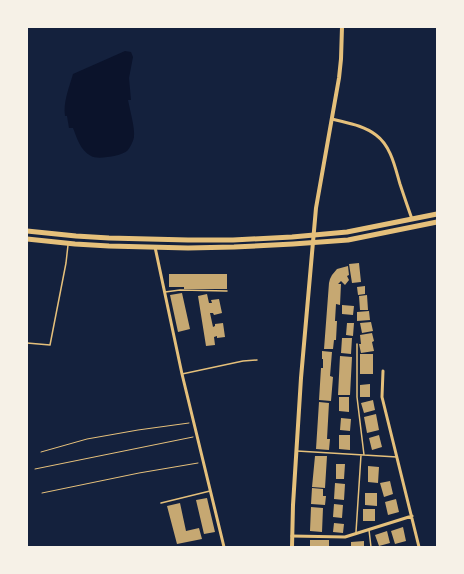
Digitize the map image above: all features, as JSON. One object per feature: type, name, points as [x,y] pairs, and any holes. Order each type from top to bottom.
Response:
[{"type":"highway","points":[[27,231],[76,236],[143,239],[234,240],[347,232],[437,214]]},
{"type":"highway","points":[[27,239],[102,245],[234,247],[348,240],[437,222]]},
{"type":"street","points":[[292,547],[302,378],[316,208],[339,78],[342,27]]},
{"type":"street","points":[[332,119],[359,126],[371,132],[382,141],[390,152],[412,219]]},
{"type":"street","points":[[155,247],[182,374],[224,547]]},
{"type":"street","points":[[383,371],[382,397],[419,547]]},
{"type":"street","points":[[292,536],[346,537],[412,516]]},
{"type":"lane","points":[[27,343],[50,345],[66,263],[68,243]]},
{"type":"lane","points":[[164,292],[180,290],[227,291]]},
{"type":"lane","points":[[357,344],[357,397],[364,455]]},
{"type":"lane","points":[[182,374],[243,361],[257,360]]},
{"type":"lane","points":[[297,451],[397,457]]},
{"type":"lane","points":[[356,534],[361,455]]},
{"type":"lane","points":[[161,503],[211,490]]},
{"type":"lane","points":[[369,530],[371,547]]},
{"type":"path","points":[[41,452],[88,439],[138,430],[194,423]]},
{"type":"path","points":[[35,469],[197,436]]},
{"type":"path","points":[[42,493],[139,473],[204,462]]},
{"type":"water","points":[[125,51],[131,52],[133,57],[129,78],[131,100],[128,100],[134,129],[134,139],[127,151],[124,153],[109,157],[94,157],[87,153],[79,144],[73,128],[69,128],[67,116],[65,116],[68,90],[73,74]]},
{"type":"building","points":[[359,263],[361,282],[352,283],[349,264]]},
{"type":"building","points":[[348,266],[349,275],[347,276],[349,280],[345,285],[341,281],[338,284],[341,284],[340,305],[336,304],[336,340],[334,340],[333,349],[324,349],[330,279],[337,269]]},
{"type":"building","points":[[169,274],[227,274],[227,289],[184,289],[184,287],[169,287]]},
{"type":"building","points":[[365,286],[365,294],[358,295],[357,287]]},
{"type":"building","points":[[182,293],[190,329],[178,332],[170,295]]},
{"type":"building","points":[[207,294],[209,303],[212,303],[211,300],[219,299],[222,313],[214,315],[213,313],[210,313],[213,327],[215,324],[223,323],[225,337],[214,337],[215,345],[206,346],[198,296]]},
{"type":"building","points":[[367,295],[368,310],[360,310],[359,296]]},
{"type":"building","points":[[342,305],[354,306],[353,315],[342,314]]},
{"type":"building","points":[[369,311],[370,320],[357,321],[357,312]]},
{"type":"building","points":[[371,322],[373,331],[362,333],[360,323]]},
{"type":"building","points":[[347,323],[354,323],[353,336],[346,335]]},
{"type":"building","points":[[372,333],[374,351],[361,353],[359,344],[361,344],[360,335]]},
{"type":"building","points":[[342,338],[352,338],[351,354],[341,353]]},
{"type":"building","points":[[322,351],[332,352],[330,376],[333,377],[331,401],[319,400],[321,368],[323,368]]},
{"type":"building","points":[[360,354],[373,354],[373,374],[360,374]]},
{"type":"building","points":[[340,356],[352,357],[350,395],[338,395]]},
{"type":"building","points":[[370,384],[370,397],[360,397],[360,385]]},
{"type":"building","points":[[339,397],[349,397],[349,412],[339,411]]},
{"type":"building","points":[[373,400],[375,410],[364,413],[361,403]]},
{"type":"building","points":[[319,402],[329,403],[327,439],[330,439],[329,450],[316,449]]},
{"type":"building","points":[[376,414],[379,430],[367,433],[364,417]]},
{"type":"building","points":[[341,418],[351,419],[350,431],[340,430]]},
{"type":"building","points":[[339,435],[350,435],[350,450],[339,449]]},
{"type":"building","points":[[379,435],[382,447],[372,450],[369,438]]},
{"type":"building","points":[[315,456],[327,456],[325,488],[312,487]]},
{"type":"building","points":[[336,464],[345,464],[344,479],[336,479]]},
{"type":"building","points":[[368,466],[379,467],[378,483],[368,482]]},
{"type":"building","points":[[390,481],[393,494],[384,497],[380,483]]},
{"type":"building","points":[[335,483],[345,484],[344,500],[334,499]]},
{"type":"building","points":[[312,488],[323,489],[323,496],[326,496],[325,505],[311,504]]},
{"type":"building","points":[[365,493],[377,493],[377,506],[365,505]]},
{"type":"building","points":[[207,498],[215,532],[204,534],[196,500]]},
{"type":"building","points":[[396,499],[399,512],[388,515],[385,502]]},
{"type":"building","points":[[180,503],[186,531],[199,528],[202,539],[177,544],[167,506]]},
{"type":"building","points":[[334,504],[343,505],[342,518],[333,517]]},
{"type":"building","points":[[311,507],[323,508],[322,532],[310,531]]},
{"type":"building","points":[[363,509],[375,509],[375,521],[363,521]]},
{"type":"building","points":[[334,523],[344,524],[343,533],[333,532]]},
{"type":"building","points":[[403,527],[406,541],[395,544],[391,531]]},
{"type":"building","points":[[387,531],[390,543],[379,546],[375,535]]},
{"type":"building","points":[[310,540],[329,540],[329,547],[310,547]]},
{"type":"building","points":[[364,541],[364,547],[351,547],[351,542]]}]
